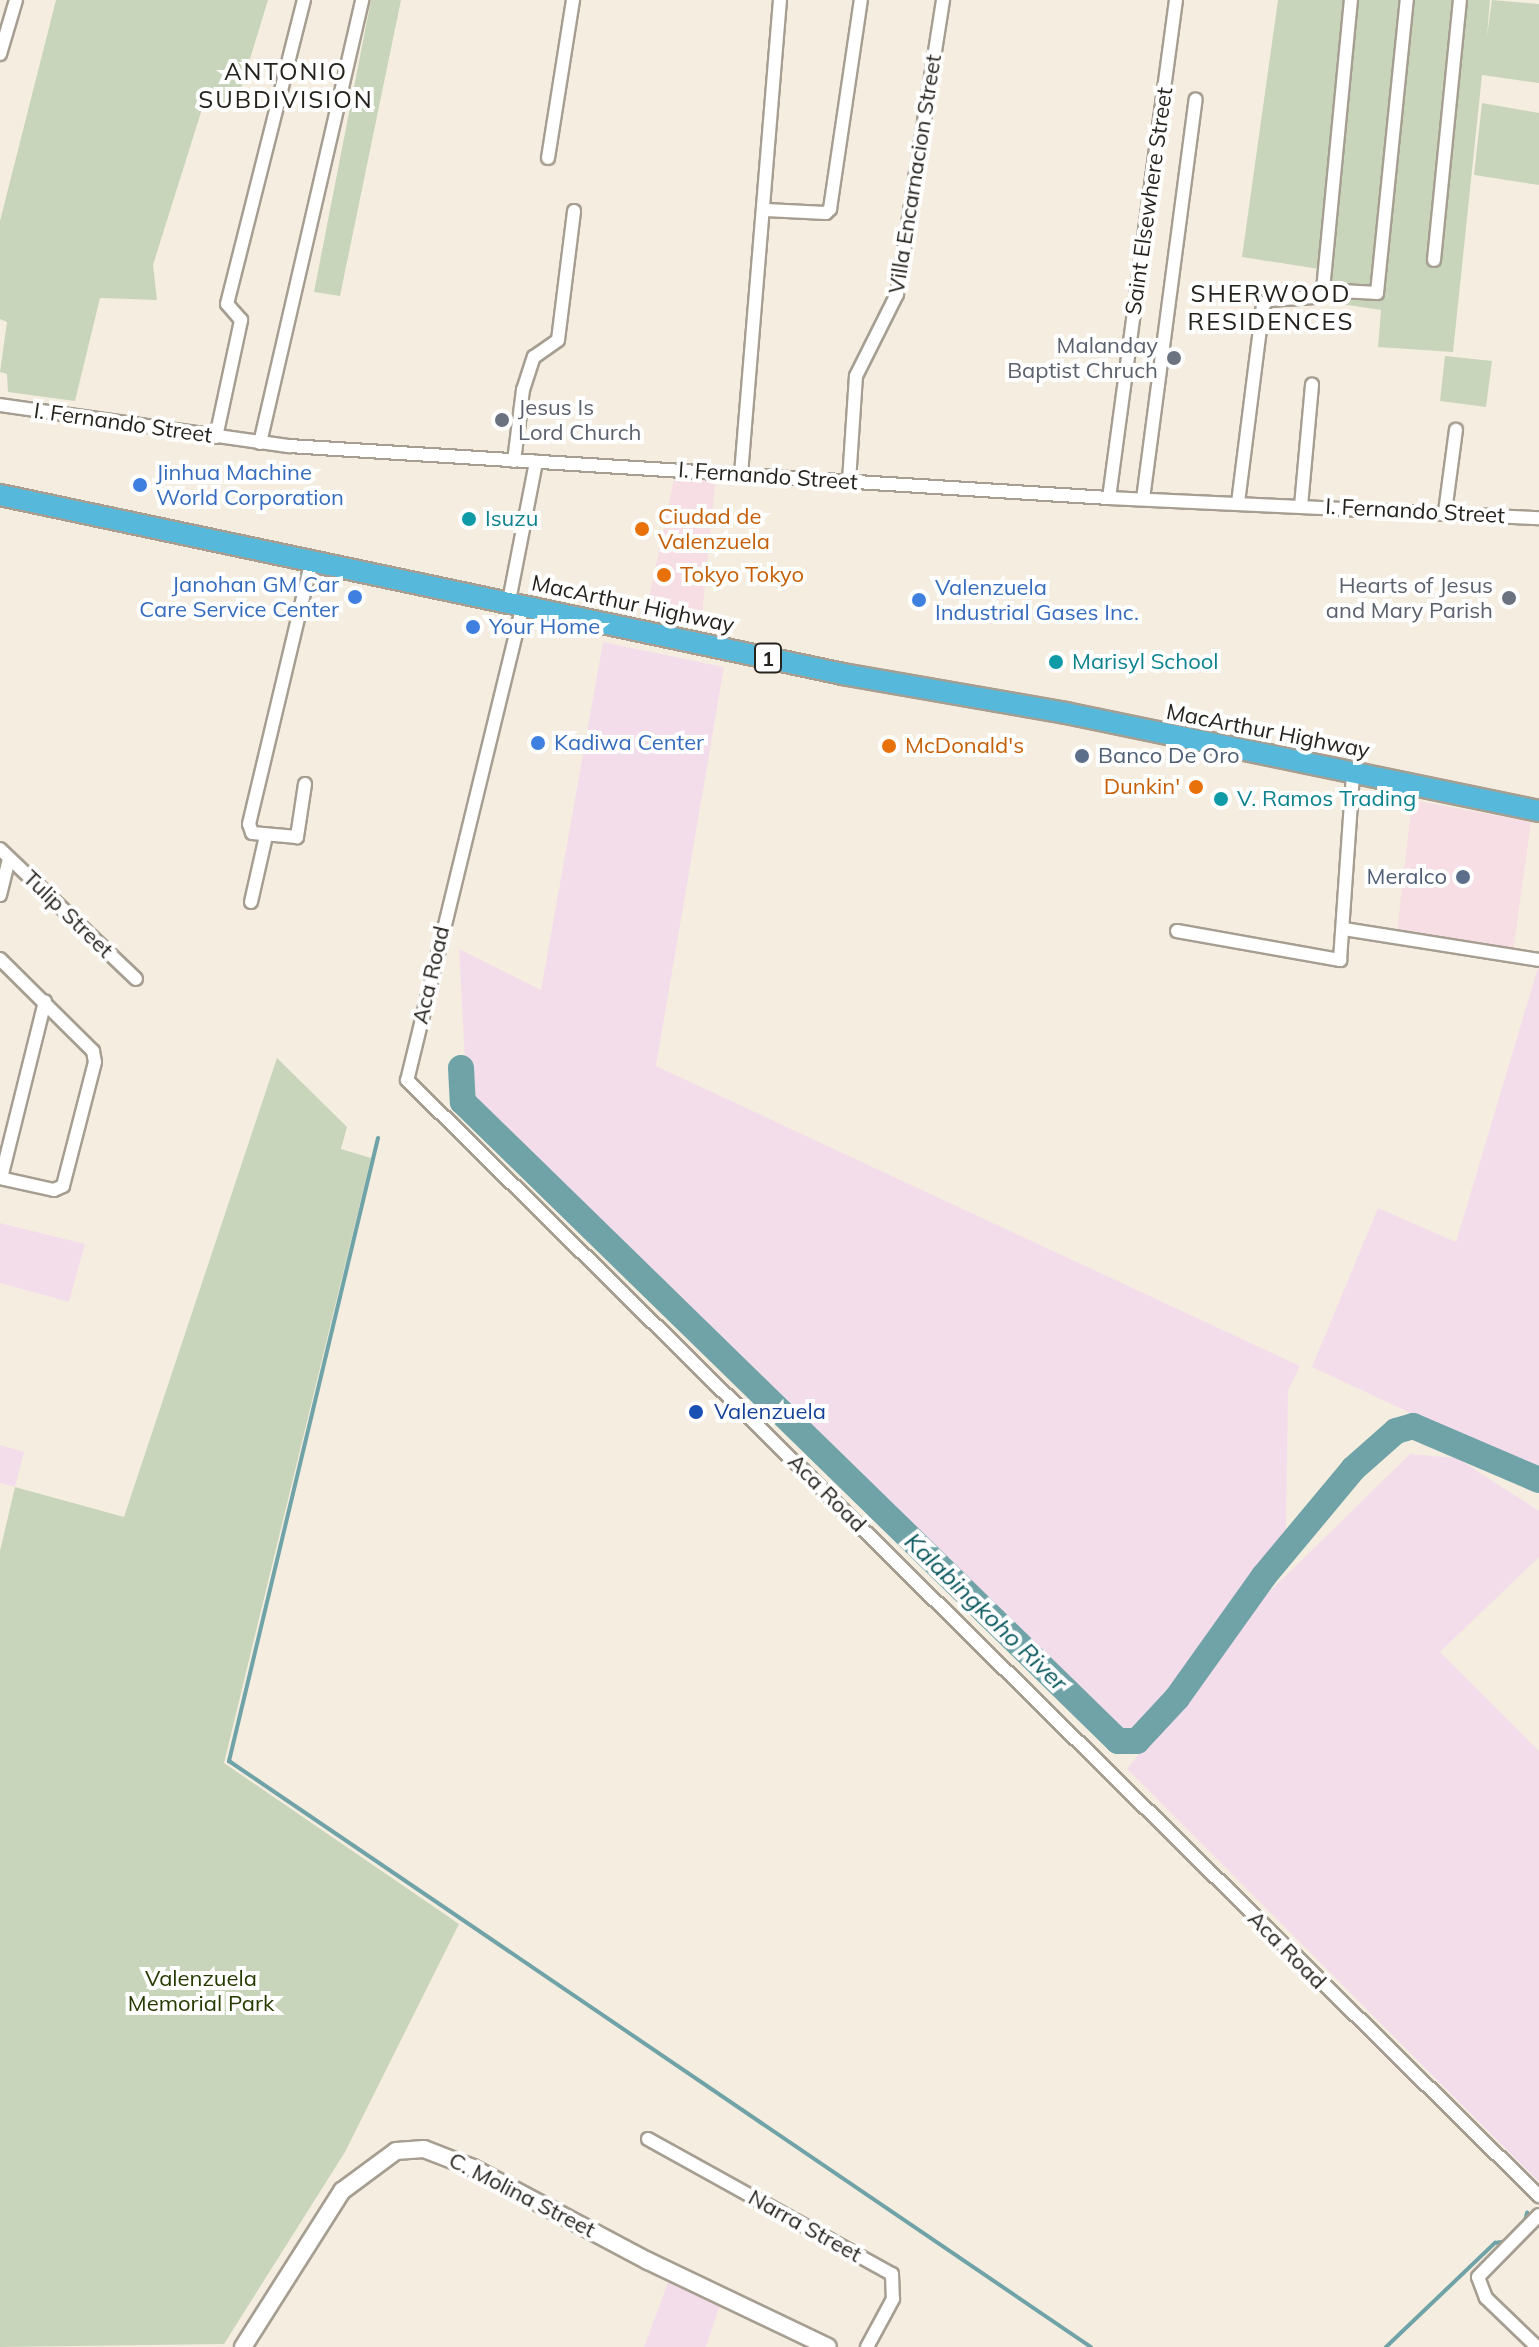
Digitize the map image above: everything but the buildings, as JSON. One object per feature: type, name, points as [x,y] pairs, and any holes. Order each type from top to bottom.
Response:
[{"type":"highway","name":"MacArthur Highway","points":[[0,495],[843,674],[1539,811]]},
{"type":"street","points":[[0,54],[16,0]]},
{"type":"street","points":[[216,437],[241,320],[227,304],[304,0]]},
{"type":"street","points":[[260,443],[362,0]]},
{"type":"street","points":[[548,158],[573,0]]},
{"type":"street","points":[[741,474],[766,210],[780,0]]},
{"type":"street","points":[[766,210],[830,209],[861,0]]},
{"type":"street","name":"Villa Encarnacion Street","points":[[849,481],[856,376],[897,294],[943,0]]},
{"type":"street","name":"Saint Elsewhere Street","points":[[1109,498],[1176,0]]},
{"type":"street","points":[[1238,503],[1263,306],[1268,300],[1315,297],[1323,290],[1351,0]]},
{"type":"street","points":[[1323,290],[1377,293],[1407,0]]},
{"type":"street","points":[[1434,260],[1460,0]]},
{"type":"street","points":[[1143,499],[1196,99]]},
{"type":"street","points":[[514,461],[523,390],[534,357],[558,340],[574,211]]},
{"type":"street","points":[[1301,506],[1312,384]]},
{"type":"street","name":"I. Fernando Street","points":[[0,405],[260,443],[1109,498],[1539,518]]},
{"type":"street","points":[[1445,512],[1456,430]]},
{"type":"street","points":[[516,603],[536,462]]},
{"type":"street","points":[[305,784],[297,837],[252,833],[249,824],[311,563]]},
{"type":"street","name":"Aca Road","points":[[516,603],[407,1080],[1523,2185],[1539,2196]]},
{"type":"street","points":[[1177,931],[1340,960],[1353,773]]},
{"type":"street","points":[[251,902],[266,836]]},
{"type":"street","points":[[0,895],[5,853]]},
{"type":"street","name":"Tulip Street","points":[[5,853],[136,979]]},
{"type":"street","points":[[1344,929],[1539,960]]},
{"type":"street","points":[[0,959],[45,1001],[93,1051],[95,1062],[63,1186],[54,1190],[0,1178],[45,1001]]},
{"type":"street","name":"Narra Street","points":[[648,2139],[892,2274],[893,2299],[867,2347]]},
{"type":"street","name":"C. Molina Street","points":[[251,2345],[342,2191],[396,2151],[424,2149],[473,2168],[648,2261],[828,2347]]},
{"type":"street","points":[[1530,2345],[1486,2298],[1478,2277],[1539,2215]]},
{"type":"shaded area","points":[[675,474],[716,476],[702,615],[648,603]]},
{"type":"shaded area","points":[[603,642],[724,667],[656,1066],[1300,1366],[1288,1391],[1286,1535],[1134,1736],[1120,1736],[467,1099],[459,949],[541,990]]},
{"type":"shaded area","name":"Meralco","points":[[1412,800],[1531,822],[1513,952],[1397,932]]},
{"type":"shaded area","points":[[1539,964],[1539,1473],[1312,1367],[1378,1208],[1456,1242]]},
{"type":"shaded area","points":[[0,1223],[85,1244],[69,1302],[0,1283]]},
{"type":"shaded area","points":[[0,1445],[24,1452],[15,1487],[0,1483]]},
{"type":"shaded area","points":[[1410,1454],[1457,1458],[1539,1511],[1539,1557],[1440,1652],[1539,1751],[1539,2182],[1127,1769],[1265,1596]]},
{"type":"shaded area","points":[[669,2280],[721,2302],[706,2347],[644,2347]]},
{"type":"green space","points":[[56,0],[268,0],[238,98],[202,109],[153,265],[157,300],[100,298],[75,401],[8,392],[7,374],[0,372],[7,322],[0,319],[0,221]]},
{"type":"green space","points":[[371,0],[401,0],[340,296],[314,292]]},
{"type":"green space","points":[[1278,0],[1348,0],[1319,269],[1242,257]]},
{"type":"green space","points":[[1358,0],[1490,0],[1487,36],[1492,0],[1539,4],[1539,83],[1482,75],[1453,352],[1378,347],[1381,310],[1334,303],[1335,287],[1328,276]]},
{"type":"green space","points":[[1482,103],[1539,113],[1539,185],[1474,175]]},
{"type":"green space","points":[[1445,356],[1492,361],[1486,407],[1440,401]]},
{"type":"green space","name":"Valenzuela Memorial Park","points":[[277,1058],[347,1127],[341,1149],[371,1158],[224,1763],[459,1924],[345,2152],[224,2344],[0,2347],[0,1551],[15,1487],[124,1517]]},
{"type":"waterway","name":"Kalabingkoho River","points":[[461,1068],[463,1102],[1118,1741],[1137,1741],[1177,1698],[1264,1576],[1353,1469],[1396,1431],[1413,1426],[1539,1480]]},
{"type":"waterway","points":[[455,1104],[463,1102]]},
{"type":"waterway","points":[[378,1138],[229,1761],[1091,2347]]},
{"type":"waterway","points":[[1523,2228],[1527,2213]]},
{"type":"waterway","points":[[1386,2347],[1495,2243],[1508,2241]]},
{"type":"place","name":"Malanday Baptist Chruch","points":[[1174,358]]},
{"type":"place","name":"Jesus Is Lord Church","points":[[502,420]]},
{"type":"place","name":"Jinhua Machine World Corporation","points":[[140,485]]},
{"type":"place","name":"Isuzu","points":[[469,519]]},
{"type":"place","name":"Ciudad de Valenzuela","points":[[642,529]]},
{"type":"place","name":"Tokyo Tokyo","points":[[664,575]]},
{"type":"place","name":"Janohan GM Car Care Service Center","points":[[355,597]]},
{"type":"place","name":"Hearts of Jesus and Mary Parish","points":[[1509,598]]},
{"type":"place","name":"Valenzuela Industrial Gases Inc.","points":[[919,600]]},
{"type":"place","name":"Your Home","points":[[473,627]]},
{"type":"place","name":"Marisyl School","points":[[1056,662]]},
{"type":"place","name":"Kadiwa Center","points":[[538,743]]},
{"type":"place","name":"McDonald's","points":[[889,746]]},
{"type":"place","name":"Banco De Oro","points":[[1082,756]]},
{"type":"place","name":"Dunkin'","points":[[1196,787]]},
{"type":"place","name":"V. Ramos Trading","points":[[1221,799]]},
{"type":"place","name":"Meralco","points":[[1463,877]]},
{"type":"place","name":"Valenzuela","points":[[696,1412]]},
{"type":"district","name":"ANTONIO SUBDIVISION","points":[[286,86]]},
{"type":"district","name":"SHERWOOD RESIDENCES","points":[[1271,308]]}]
